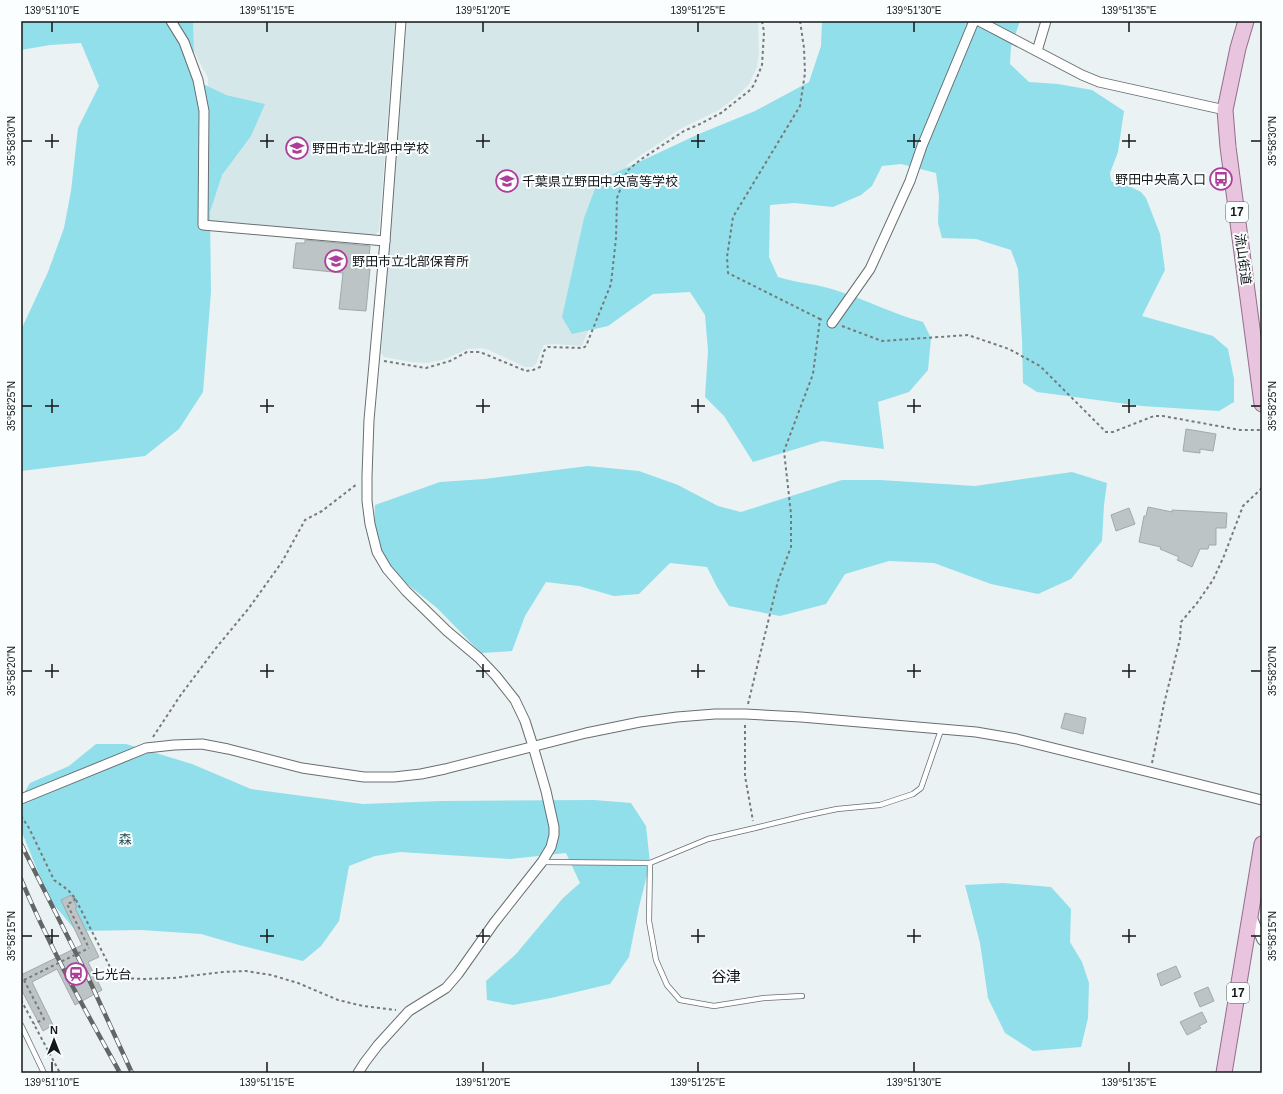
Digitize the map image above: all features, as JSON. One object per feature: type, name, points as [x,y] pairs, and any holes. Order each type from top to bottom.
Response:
[{"type":"main road","name":"流山街道","points":[[1246,21],[1238,48],[1225,110],[1228,147],[1262,404]]},
{"type":"main road","name":"17","points":[[1224,1073],[1262,844]]},
{"type":"street","points":[[171,21],[184,42],[198,80],[204,111],[204,225],[385,241]]},
{"type":"street","points":[[358,1073],[378,1046],[409,1011],[446,988],[458,974],[502,912],[542,862],[551,847],[554,835],[554,827],[546,791],[533,746],[526,722],[515,700],[479,658],[447,631],[406,592],[387,569],[377,552],[370,524],[367,501],[369,420],[385,241],[401,21]]},
{"type":"street","points":[[832,323],[870,269],[910,181],[922,146],[974,21]]},
{"type":"street","points":[[979,21],[1082,75],[1099,82],[1225,110]]},
{"type":"street","points":[[1037,51],[1046,21]]},
{"type":"street","points":[[21,799],[146,748],[202,744],[318,770],[364,777],[394,777],[421,774],[445,769],[586,733],[640,722],[700,716],[745,714],[801,717],[976,732],[1017,739],[1262,800]]},
{"type":"street","points":[[1251,914],[1262,940]]},
{"type":"lane","points":[[542,862],[650,863],[708,838],[824,812],[880,805],[913,794],[921,788],[941,730]]},
{"type":"lane","points":[[650,863],[649,921],[656,960],[667,985],[680,1000],[714,1006],[764,998],[802,996]]},
{"type":"lane","points":[[21,1024],[44,1073]]},
{"type":"path","points":[[375,359],[426,368],[450,361],[467,352],[480,352],[526,371],[540,367],[544,351],[548,347],[583,348],[586,346],[610,284],[616,238],[617,198],[627,171],[640,160],[684,131],[721,113],[749,91],[754,85],[762,65],[764,32],[762,21]]},
{"type":"path","points":[[800,21],[804,48],[805,73],[800,106],[733,218],[727,257],[728,273],[820,319],[882,341],[968,335],[1009,349],[1040,366],[1106,432],[1113,432],[1154,416],[1163,416],[1240,430],[1262,430]]},
{"type":"path","points":[[755,828],[745,776],[745,714],[778,581],[791,547],[791,514],[784,451],[813,374],[820,319]]},
{"type":"path","points":[[146,748],[180,696],[216,648],[249,608],[282,562],[305,520],[322,512],[367,476]]},
{"type":"path","points":[[1151,772],[1164,704],[1180,639],[1181,622],[1197,603],[1213,580],[1243,506],[1262,488]]},
{"type":"path","points":[[21,816],[29,828],[54,880],[68,890],[75,898],[114,975],[121,978],[173,978],[246,971],[271,975],[298,983],[338,1000],[390,1010],[409,1011]]},
{"type":"path","points":[[34,1024],[44,1019],[24,980],[89,948],[67,904],[74,901],[75,898]]},
{"type":"path","points":[[21,1000],[60,1073]]},
{"type":"shaded area","name":"野田市立北部中学校","points":[[178,21],[395,21],[379,231],[374,235],[213,221],[208,218],[208,78]]},
{"type":"shaded area","name":"千葉県立野田中央高等学校","points":[[407,21],[758,21],[759,52],[757,67],[749,84],[737,96],[719,110],[680,129],[628,164],[612,198],[609,281],[582,346],[554,344],[544,345],[536,364],[532,367],[525,367],[482,348],[468,349],[442,360],[427,363],[411,362],[384,357],[381,353]]},
{"type":"green space","points":[[21,21],[193,21],[194,58],[201,83],[226,95],[265,104],[251,136],[222,175],[210,212],[211,292],[203,392],[179,429],[145,456],[21,471],[21,330],[48,272],[64,228],[71,191],[78,128],[99,86],[81,43],[50,45],[21,50]]},
{"type":"green space","points":[[822,21],[1020,21],[1011,47],[1010,64],[1029,82],[1058,84],[1092,90],[1124,111],[1118,152],[1110,173],[1111,181],[1120,186],[1129,186],[1141,192],[1146,198],[1160,234],[1165,270],[1142,316],[1213,336],[1228,349],[1234,379],[1234,402],[1219,411],[1142,406],[1037,392],[1023,383],[1018,269],[1011,250],[976,239],[942,238],[938,223],[939,196],[936,173],[901,164],[882,166],[872,186],[861,195],[833,207],[794,203],[770,205],[769,257],[778,277],[835,290],[923,322],[931,338],[928,370],[909,392],[878,402],[884,449],[822,441],[753,462],[724,416],[705,397],[708,351],[705,315],[690,292],[653,294],[608,326],[572,334],[562,317],[584,218],[598,181],[699,134],[755,111],[809,82],[821,46]]},
{"type":"green space","points":[[588,466],[639,471],[678,485],[718,506],[741,512],[842,480],[880,480],[975,486],[1072,472],[1107,483],[1102,541],[1071,579],[1038,594],[991,584],[934,563],[889,561],[845,574],[826,604],[780,616],[729,606],[707,567],[670,563],[639,594],[614,596],[579,586],[546,582],[525,616],[512,651],[481,653],[437,608],[382,564],[373,548],[375,505],[440,482],[484,479]]},
{"type":"green space","name":"森","points":[[96,744],[126,744],[192,764],[251,789],[363,804],[441,801],[594,800],[631,803],[646,826],[650,863],[629,957],[610,984],[513,1005],[487,1000],[486,981],[516,954],[563,898],[580,883],[566,853],[510,859],[400,852],[375,856],[349,866],[339,921],[321,946],[303,961],[201,934],[141,930],[76,931],[49,899],[21,830],[21,798],[30,783],[69,766]]},
{"type":"green space","points":[[1003,883],[1051,887],[1071,909],[1070,942],[1082,962],[1089,983],[1088,1018],[1081,1047],[1033,1051],[1005,1033],[988,998],[980,943],[965,885]]},
{"type":"building","points":[[305,240],[370,246],[368,269],[370,269],[366,311],[339,309],[343,273],[293,268],[296,243],[305,243]]},
{"type":"building","points":[[1186,429],[1216,434],[1213,451],[1200,449],[1200,453],[1183,451]]},
{"type":"building","points":[[1148,507],[1172,512],[1172,510],[1227,513],[1226,528],[1216,528],[1216,545],[1209,545],[1208,549],[1200,549],[1192,567],[1177,560],[1179,557],[1160,549],[1161,547],[1139,542],[1144,516],[1146,516]]},
{"type":"building","points":[[1129,508],[1135,524],[1116,531],[1111,515]]},
{"type":"building","points":[[1065,713],[1086,718],[1083,734],[1061,728]]},
{"type":"building","points":[[71,895],[77,907],[75,908],[99,957],[88,962],[102,990],[75,1005],[57,969],[32,982],[53,1025],[43,1031],[21,989],[21,975],[82,945],[61,900]]},
{"type":"building","points":[[1176,966],[1181,977],[1161,986],[1157,974]]},
{"type":"building","points":[[1208,987],[1214,1001],[1200,1007],[1194,993]]},
{"type":"building","points":[[1202,1012],[1207,1022],[1199,1026],[1201,1028],[1187,1035],[1180,1022]]},
{"type":"railway","points":[[21,844],[87,975],[132,1073]]},
{"type":"railway","points":[[21,879],[55,953],[120,1073]]},
{"type":"place","name":"野田市立北部中学校","points":[[297,148]]},
{"type":"place","name":"野田中央高入口","points":[[1221,179]]},
{"type":"place","name":"千葉県立野田中央高等学校","points":[[507,181]]},
{"type":"place","name":"野田市立北部保育所","points":[[336,261]]},
{"type":"place","name":"七光台","points":[[76,974]]},
{"type":"district","name":"谷津","points":[[726,976]]}]
